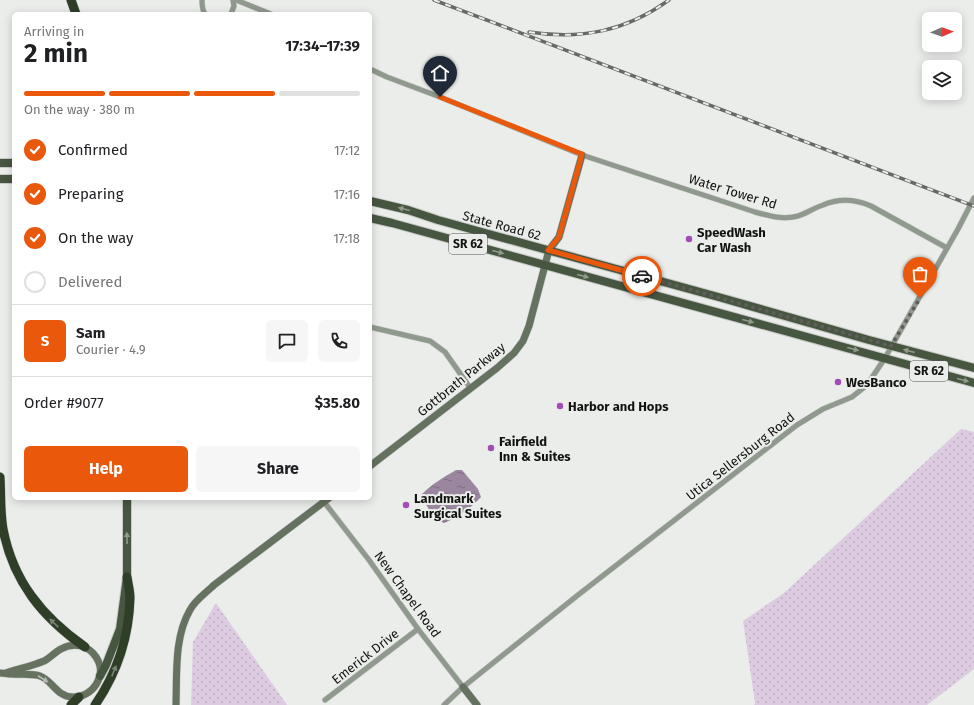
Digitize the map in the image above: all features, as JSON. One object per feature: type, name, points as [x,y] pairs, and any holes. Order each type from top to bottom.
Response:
[{"type":"highway","points":[[72,1],[75,12]]},
{"type":"highway","points":[[0,477],[3,528],[6,542],[19,575],[36,603],[46,615],[69,636],[85,647]]},
{"type":"highway","points":[[95,705],[113,675],[125,639],[130,597],[127,577]]},
{"type":"highway","points":[[71,705],[80,696]]},
{"type":"main road","points":[[0,163],[12,163]]},
{"type":"main road","points":[[0,179],[12,179]]},
{"type":"main road","name":"State Road 62","points":[[372,201],[408,210],[438,220],[974,368]]},
{"type":"main road","name":"SR 62","points":[[372,218],[974,383]]},
{"type":"main road","points":[[100,676],[106,665],[120,629],[127,577],[127,500]]},
{"type":"street","points":[[202,0],[204,12]]},
{"type":"street","points":[[232,12],[234,0],[266,12]]},
{"type":"street","name":"Water Tower Rd","points":[[372,70],[582,154],[770,216],[797,216],[836,201],[846,200],[862,202],[947,248]]},
{"type":"street","name":"Gottbrath Parkway","points":[[372,464],[497,368],[523,341],[529,326],[548,250],[559,237],[582,154]]},
{"type":"street","name":"Utica Sellersburg Road","points":[[444,705],[463,687],[578,595],[797,425],[823,409],[852,397],[861,391],[867,385],[885,358],[974,198]]},
{"type":"street","points":[[372,327],[430,341],[445,352],[470,388]]},
{"type":"street","points":[[176,705],[179,643],[184,622],[190,609],[199,598],[214,585],[323,500]]},
{"type":"street","name":"New Chapel Road","points":[[325,500],[418,629],[477,705]]},
{"type":"street","name":"Emerick Drive","points":[[325,700],[418,629]]},
{"type":"street","points":[[75,645],[85,647],[90,650],[98,659],[100,667],[100,676],[93,690],[86,694],[73,697],[59,692],[40,676],[3,673],[38,663],[61,649],[75,645]]},
{"type":"shaded area","points":[[961,429],[974,432],[974,669],[927,705],[754,705],[755,703],[743,621],[784,593]]},
{"type":"shaded area","points":[[216,603],[287,705],[191,705],[193,642]]},
{"type":"water","points":[[456,470],[462,470],[478,489],[481,497],[464,512],[444,523],[430,511],[422,494],[434,484]]},
{"type":"railway","points":[[434,0],[974,206]]},
{"type":"railway","points":[[529,32],[567,35],[603,31],[636,19],[653,11],[669,0]]},
{"type":"way so far","points":[[642,276],[891,346],[920,298]]},
{"type":"place","name":"SpeedWash Car Wash","points":[[689,239]]},
{"type":"place","name":"WesBanco","points":[[838,382]]},
{"type":"place","name":"Harbor and Hops","points":[[560,406]]},
{"type":"place","name":"Fairfield Inn & Suites","points":[[491,448]]},
{"type":"place","name":"Landmark Surgical Suites","points":[[406,505]]},
{"type":"route","points":[[440,97],[582,154],[559,237],[548,250],[642,276]]}]
